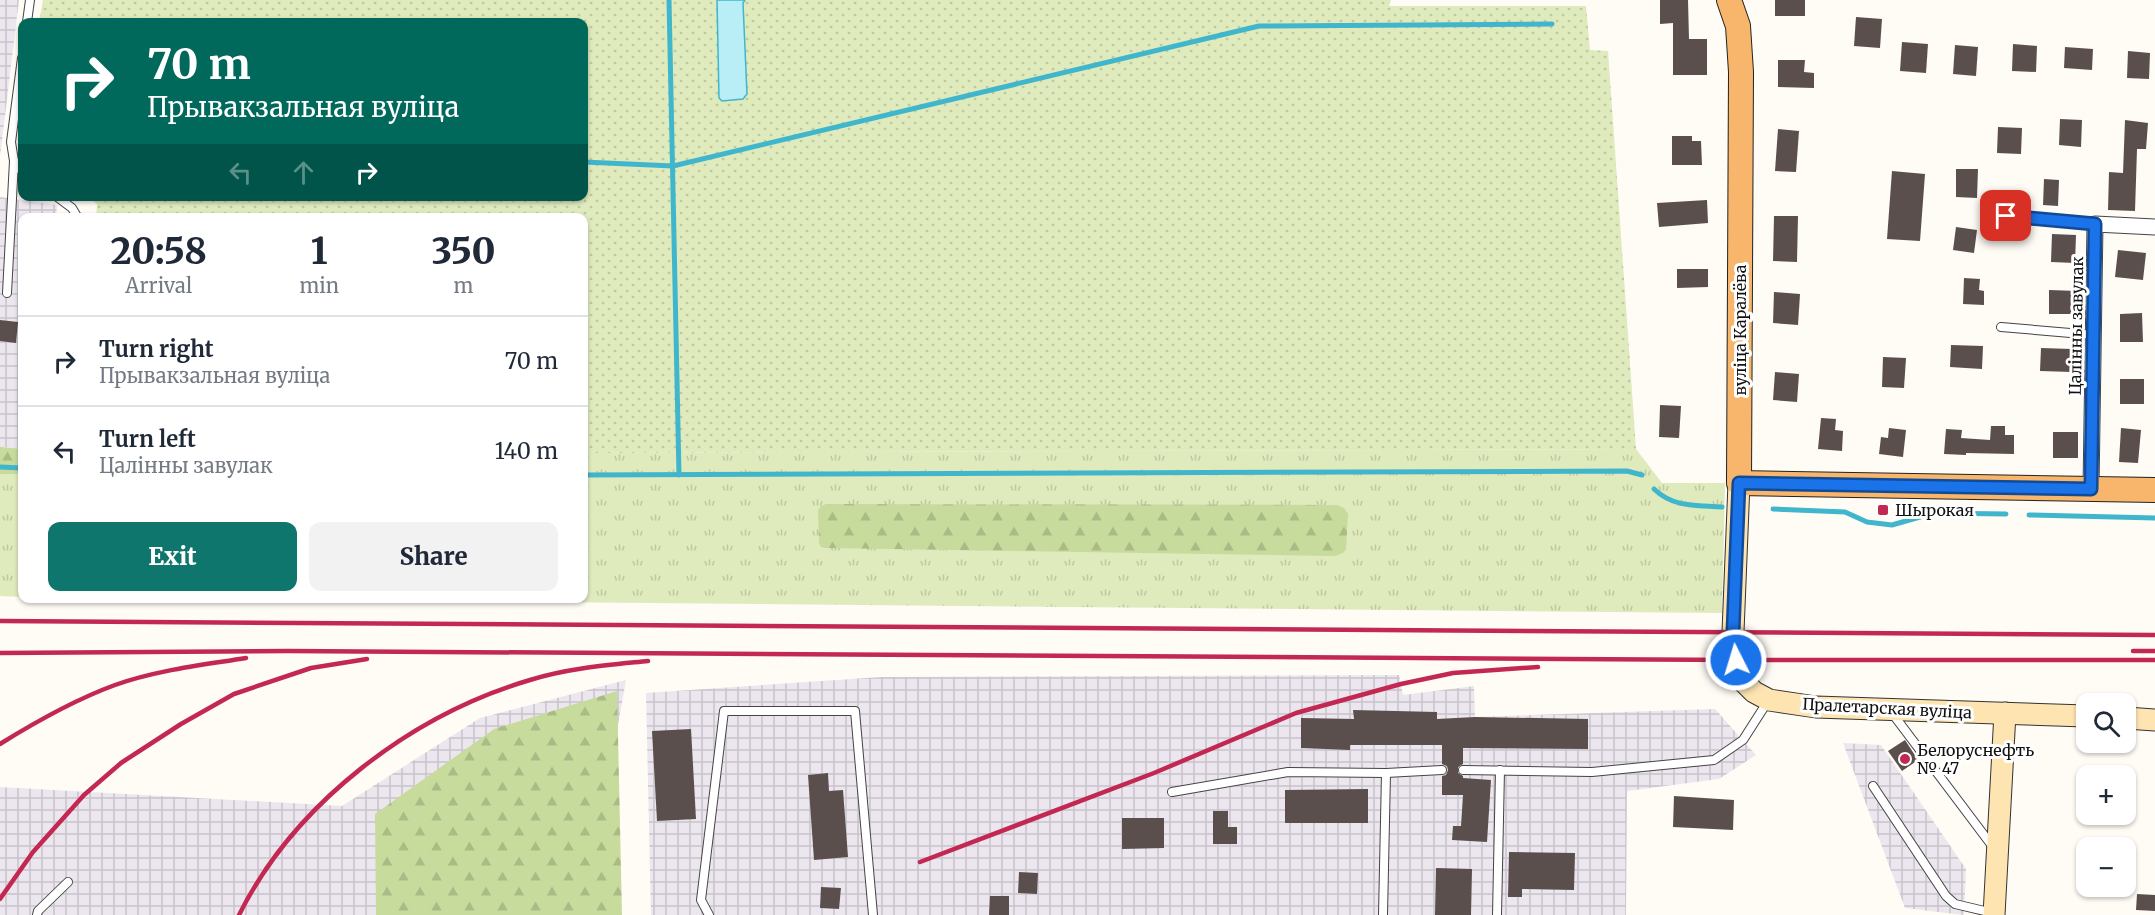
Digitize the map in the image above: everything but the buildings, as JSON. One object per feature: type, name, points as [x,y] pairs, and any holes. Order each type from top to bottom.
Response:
[{"type":"main road","name":"вуліца Каралёва","points":[[1729,0],[1738,26],[1741,72],[1739,483],[1733,632],[1736,660]]},
{"type":"main road","points":[[1739,483],[2155,490]]},
{"type":"main road","name":"Пралетарская вуліца","points":[[1736,660],[1743,681],[1754,692],[1769,700],[1816,707],[2076,716]]},
{"type":"main road","points":[[1994,914],[2006,712]]},
{"type":"main road","points":[[2136,719],[2155,720]]},
{"type":"street","points":[[2095,224],[2155,227]]},
{"type":"street","name":"Цалінны завулак","points":[[2091,489],[2095,224]]},
{"type":"lane","points":[[28,18],[30,0]]},
{"type":"lane","points":[[7,293],[14,161],[11,142],[18,89]]},
{"type":"lane","points":[[14,161],[18,166]]},
{"type":"lane","points":[[63,201],[75,213]]},
{"type":"lane","points":[[2006,216],[2095,224]]},
{"type":"lane","points":[[2001,327],[2094,335]]},
{"type":"lane","points":[[1463,770],[1593,772],[1714,760],[1743,740],[1769,700]]},
{"type":"lane","points":[[1889,709],[1998,853]]},
{"type":"lane","points":[[710,915],[701,900],[724,711],[855,711],[873,915]]},
{"type":"lane","points":[[1172,792],[1288,772],[1386,773],[1442,770]]},
{"type":"lane","points":[[1497,915],[1500,770]]},
{"type":"lane","points":[[1383,915],[1386,773]]},
{"type":"lane","points":[[1873,786],[1946,896],[1955,904],[1994,914]]},
{"type":"lane","points":[[37,915],[38,910],[68,882]]},
{"type":"shaded area","points":[[0,0],[19,0],[0,157]]},
{"type":"shaded area","points":[[0,197],[57,205],[56,213],[18,213],[18,449],[0,447]]},
{"type":"shaded area","points":[[1399,675],[1403,695],[1474,686],[1475,717],[1715,709],[1756,755],[1719,779],[1627,791],[1626,915],[651,915],[646,693],[881,677]]},
{"type":"shaded area","points":[[626,680],[610,770],[612,915],[0,915],[0,787],[342,806],[480,718]]},
{"type":"shaded area","points":[[1843,743],[1881,745],[1966,869],[1964,915],[1905,908]]},
{"type":"green space","points":[[43,0],[1391,0],[1389,6],[1586,6],[1590,50],[1608,51],[1636,449],[588,453],[588,213],[96,213],[97,204],[94,201],[588,201],[588,18],[40,18]]},
{"type":"green space","points":[[0,447],[18,449],[18,597],[0,596]]},
{"type":"green space","points":[[0,447],[18,449],[18,474],[0,474]]},
{"type":"green space","points":[[1636,449],[1662,483],[1725,483],[1722,613],[588,602],[588,453]]},
{"type":"green space","points":[[826,504],[1337,505],[1344,508],[1348,514],[1346,549],[1335,556],[826,548],[821,547],[819,543],[818,510]]},
{"type":"green space","points":[[617,691],[622,915],[376,915],[375,814],[494,729]]},
{"type":"water","points":[[717,0],[745,0],[743,3],[747,94],[743,99],[722,101],[719,98]]},
{"type":"waterway","points":[[669,0],[679,475]]},
{"type":"waterway","points":[[588,162],[673,166],[1259,26],[1552,24]]},
{"type":"waterway","points":[[0,467],[18,468]]},
{"type":"waterway","points":[[588,475],[1627,471],[1642,475]]},
{"type":"waterway","points":[[1654,489],[1677,503],[1722,507]]},
{"type":"waterway","points":[[1773,509],[1845,512],[1867,522],[1892,525],[1934,513],[2006,514]]},
{"type":"waterway","points":[[2029,515],[2155,518]]},
{"type":"railway","points":[[0,621],[2155,635]]},
{"type":"railway","points":[[0,653],[288,651],[1736,660],[2155,660]]},
{"type":"railway","points":[[2133,651],[2155,651]]},
{"type":"railway","points":[[0,744],[85,697],[115,685],[164,672],[246,658]]},
{"type":"railway","points":[[0,899],[33,852],[84,795],[121,763],[181,724],[234,694],[311,668],[367,659]]},
{"type":"railway","points":[[239,915],[263,874],[291,836],[324,801],[400,740],[442,716],[486,696],[530,680],[574,670],[648,661]]},
{"type":"railway","points":[[920,862],[1154,773],[1296,713],[1401,684],[1453,673],[1538,667]]},
{"type":"place","name":"Шырокая","points":[[1883,510]]},
{"type":"place","name":"Белоруснефть № 47","points":[[1905,759]]},
{"type":"route","points":[[1736,660],[1733,632],[1739,483],[2091,489],[2095,224],[2006,216]]}]
